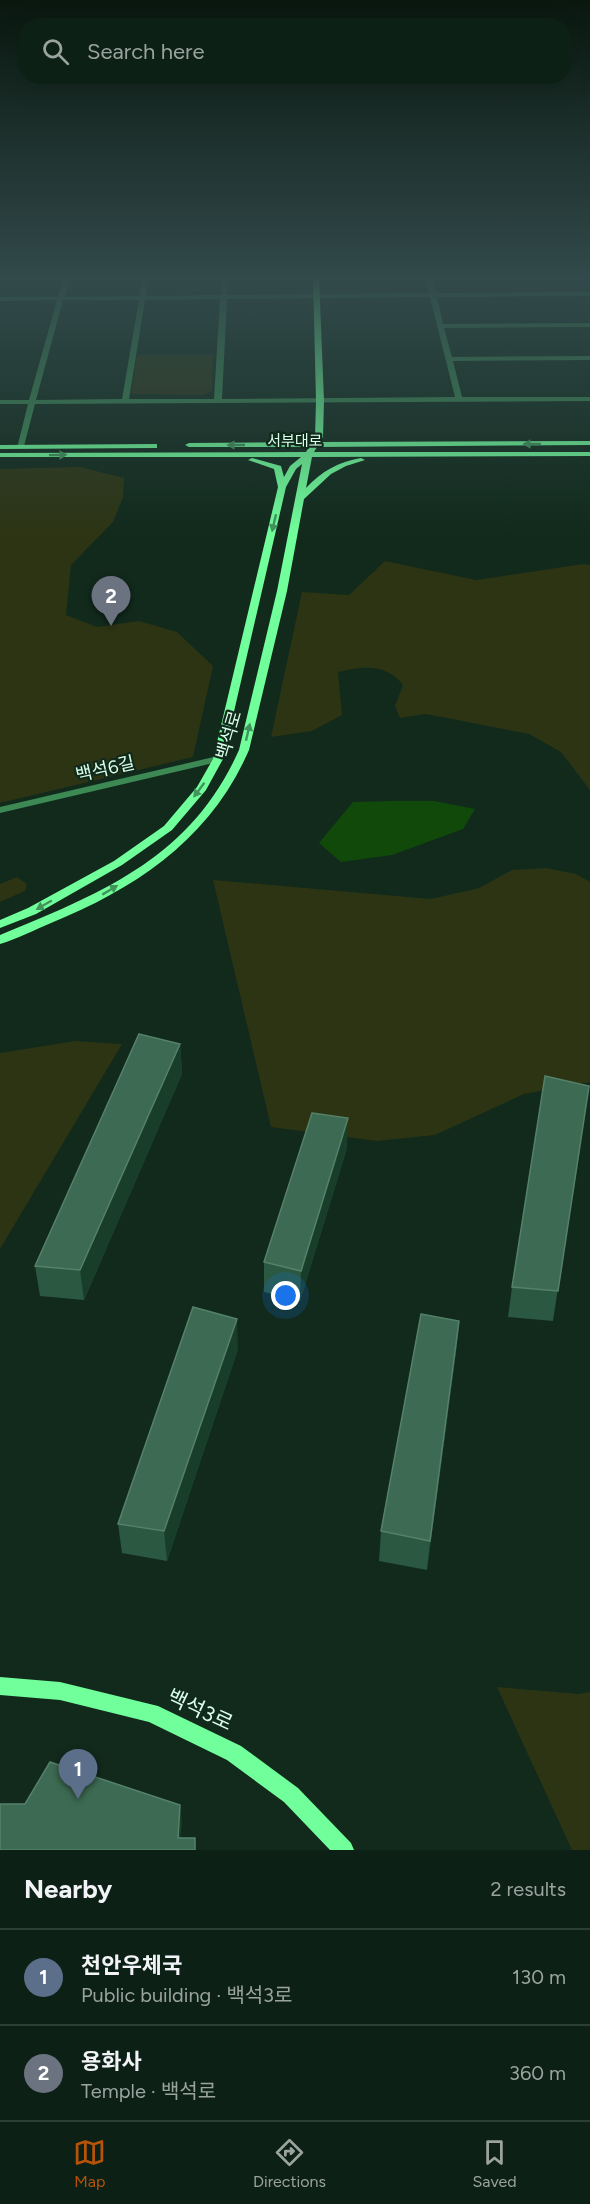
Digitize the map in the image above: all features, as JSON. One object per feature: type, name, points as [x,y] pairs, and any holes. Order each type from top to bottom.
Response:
[{"type":"main road","name":"백석로","points":[[0,924],[32,911],[118,863],[168,828],[202,788],[218,759],[282,487],[293,468],[308,455],[319,436],[321,400],[319,362]]},
{"type":"main road","name":"서부대로","points":[[0,447],[590,443]]},
{"type":"main road","points":[[194,454],[271,464],[278,468],[282,487]]},
{"type":"main road","name":"서부대로","points":[[0,456],[590,454]]},
{"type":"main road","name":"백석로","points":[[0,940],[108,892],[170,850],[220,795],[237,770],[244,750],[282,591],[308,455]]},
{"type":"main road","points":[[300,499],[322,475],[338,466],[357,460],[416,455]]},
{"type":"main road","name":"백석3로","points":[[0,1686],[60,1691],[151,1713],[234,1753],[291,1795],[344,1850]]},
{"type":"street","points":[[20,446],[43,362]]},
{"type":"street","points":[[125,402],[132,362]]},
{"type":"street","points":[[218,401],[221,362]]},
{"type":"street","points":[[449,362],[459,400]]},
{"type":"street","points":[[0,402],[590,399]]},
{"type":"street","name":"백석6길","points":[[0,810],[218,759]]},
{"type":"shaded area","points":[[136,362],[213,362],[212,391],[203,395],[131,393]]},
{"type":"shaded area","points":[[80,467],[124,478],[123,497],[113,522],[71,565],[66,615],[97,627],[139,621],[177,632],[213,666],[193,757],[0,803],[0,469]]},
{"type":"shaded area","points":[[385,561],[476,580],[583,564],[590,565],[590,790],[561,752],[529,734],[426,714],[400,718],[395,706],[403,685],[389,673],[373,668],[356,668],[338,672],[342,715],[312,731],[271,737],[302,592],[349,595]]},
{"type":"shaded area","points":[[434,801],[475,809],[463,829],[392,855],[341,862],[319,843],[353,802]]},
{"type":"shaded area","points":[[546,868],[576,874],[590,882],[590,1082],[524,1094],[435,1135],[377,1141],[271,1127],[213,880],[431,899],[479,888],[512,870]]},
{"type":"shaded area","points":[[17,877],[27,884],[25,891],[0,902],[0,884]]},
{"type":"shaded area","points":[[75,1041],[122,1044],[0,1249],[0,1053]]},
{"type":"shaded area","points":[[497,1687],[579,1694],[590,1692],[590,1850],[572,1850]]},
{"type":"building","points":[[139,1034],[180,1044],[80,1270],[35,1266]]},
{"type":"building","points":[[545,1076],[589,1086],[558,1291],[512,1287]]},
{"type":"building","points":[[312,1113],[348,1118],[301,1271],[264,1262]]},
{"type":"building","points":[[193,1307],[237,1319],[164,1531],[118,1524]]},
{"type":"building","points":[[421,1314],[459,1321],[430,1541],[381,1531]]},
{"type":"building","points":[[50,1762],[180,1805],[178,1838],[195,1838],[195,1850],[0,1850],[0,1804],[25,1804]]},
{"type":"place","name":"용화사","points":[[111,626]]},
{"type":"place","name":"천안우체국","points":[[78,1799]]}]
